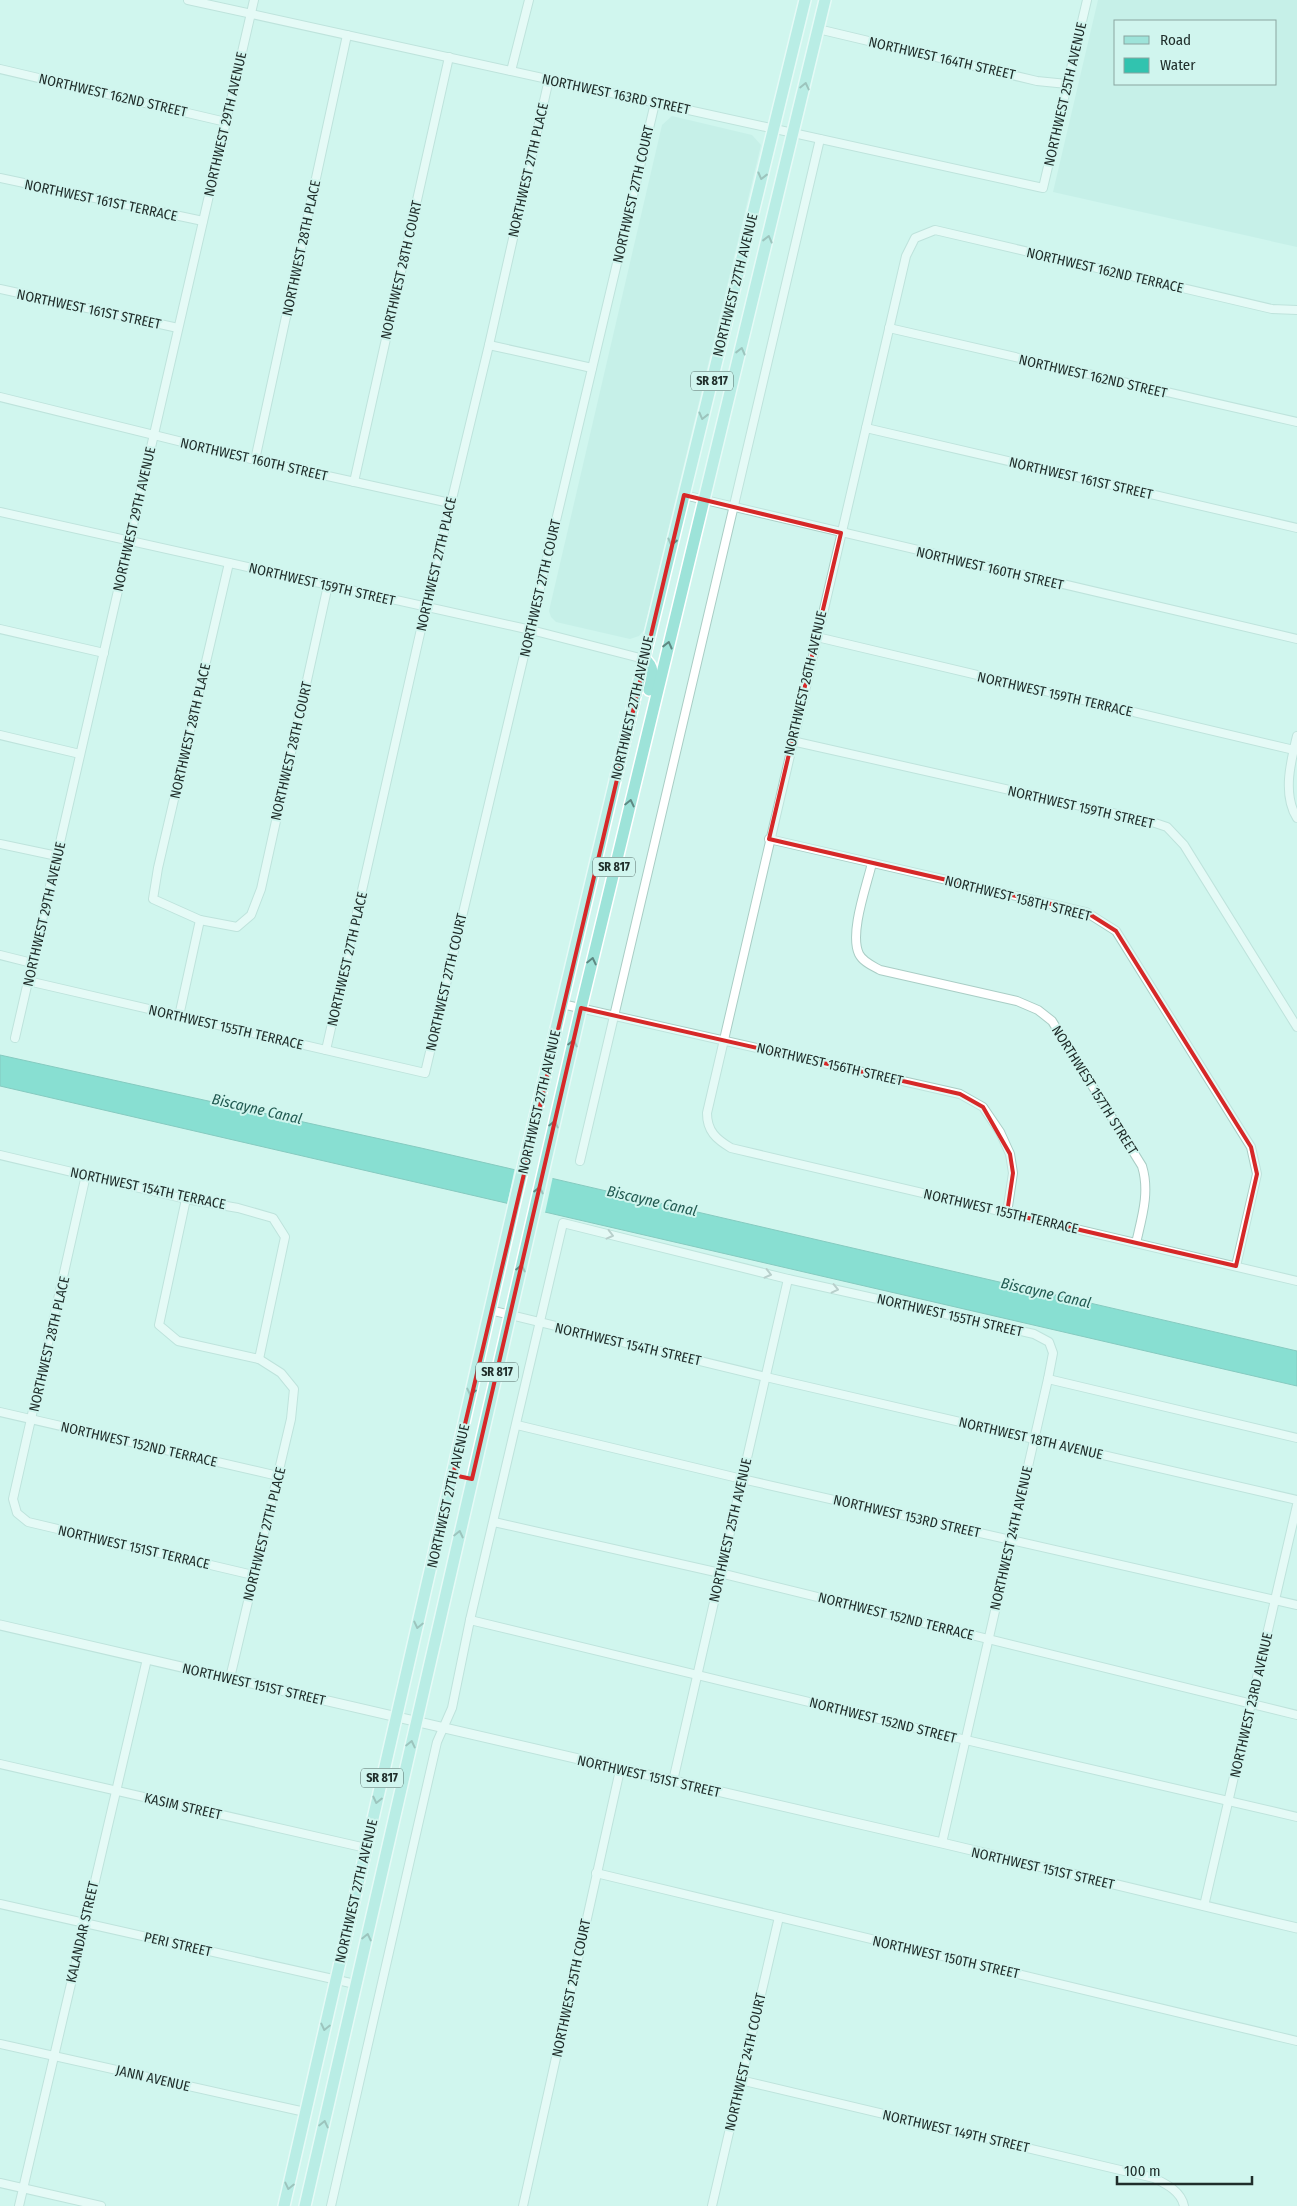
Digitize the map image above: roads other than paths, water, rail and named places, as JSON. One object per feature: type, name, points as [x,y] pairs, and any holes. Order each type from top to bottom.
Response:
[{"type":"main road","name":"NORTHWEST 27TH AVENUE","points":[[284,2206],[514,1205],[644,658],[805,0]]},
{"type":"main road","name":"NORTHWEST 27TH AVENUE","points":[[305,2206],[581,1008],[825,0]]},
{"type":"main road","points":[[740,267],[760,272]]},
{"type":"main road","points":[[639,763],[635,753],[653,671],[650,663],[644,658]]},
{"type":"main road","points":[[453,1474],[472,1479]]},
{"type":"street","name":"NORTHWEST 163RD STREET","points":[[188,0],[1043,188]]},
{"type":"street","name":"NORTHWEST 29TH AVENUE","points":[[15,1038],[254,0]]},
{"type":"street","points":[[511,71],[529,0]]},
{"type":"street","name":"NORTHWEST 25TH AVENUE","points":[[1043,188],[1086,0]]},
{"type":"street","name":"NORTHWEST 164TH STREET","points":[[818,29],[1037,81],[1066,84]]},
{"type":"street","name":"NORTHWEST 28TH PLACE","points":[[255,460],[347,35]]},
{"type":"street","name":"NORTHWEST 28TH COURT","points":[[354,482],[449,57]]},
{"type":"street","name":"NORTHWEST 162ND STREET","points":[[0,69],[226,122]]},
{"type":"street","name":"NORTHWEST 27TH PLACE","points":[[326,1050],[450,503],[489,345],[548,79]]},
{"type":"street","name":"NORTHWEST 27TH COURT","points":[[425,1073],[655,102]]},
{"type":"street","points":[[580,1161],[820,139]]},
{"type":"street","name":"NORTHWEST 161ST TERRACE","points":[[0,178],[203,221]]},
{"type":"street","name":"NORTHWEST 162ND TERRACE","points":[[915,238],[935,230],[1272,309],[1297,310]]},
{"type":"street","name":"NORTHWEST 26TH AVENUE","points":[[710,1131],[707,1123],[707,1113],[769,838],[906,256],[915,238]]},
{"type":"street","name":"NORTHWEST 161ST STREET","points":[[0,289],[178,328]]},
{"type":"street","name":"NORTHWEST 162ND STREET","points":[[889,328],[1297,422]]},
{"type":"street","points":[[489,345],[592,368]]},
{"type":"street","name":"NORTHWEST 160TH STREET","points":[[0,397],[255,460],[450,503]]},
{"type":"street","name":"NORTHWEST 161ST STREET","points":[[866,428],[1297,528]]},
{"type":"street","name":"NORTHWEST 160TH STREET","points":[[684,495],[1297,639]]},
{"type":"street","name":"NORTHWEST 159TH STREET","points":[[0,512],[531,630],[644,658]]},
{"type":"street","name":"NORTHWEST 28TH PLACE","points":[[200,920],[153,899],[158,868],[229,563]]},
{"type":"street","name":"NORTHWEST 28TH COURT","points":[[200,920],[236,927],[251,915],[261,889],[328,585]]},
{"type":"street","points":[[0,629],[104,653]]},
{"type":"street","name":"NORTHWEST 159TH TERRACE","points":[[816,637],[1294,750]]},
{"type":"street","points":[[0,736],[80,754]]},
{"type":"street","points":[[1297,736],[1289,774],[1289,793],[1297,818]]},
{"type":"street","name":"NORTHWEST 159TH STREET","points":[[792,741],[1152,822],[1167,827],[1184,844],[1297,1027]]},
{"type":"street","name":"NORTHWEST 158TH STREET","points":[[769,838],[1086,912],[1116,931],[1252,1147],[1257,1174],[1236,1266]]},
{"type":"street","points":[[0,844],[57,856]]},
{"type":"street","name":"NORTHWEST 157TH STREET","points":[[872,863],[857,924],[856,941],[859,954],[867,963],[880,970],[1018,1001],[1038,1010],[1052,1021],[1142,1166],[1146,1180],[1146,1198],[1136,1243]]},
{"type":"street","points":[[179,1016],[200,920]]},
{"type":"street","points":[[0,955],[32,963]]},
{"type":"street","name":"NORTHWEST 155TH TERRACE","points":[[28,982],[425,1073]]},
{"type":"street","name":"NORTHWEST 156TH STREET","points":[[562,1004],[960,1094],[983,1107],[1000,1132],[1010,1154],[1013,1173],[1007,1213]]},
{"type":"street","name":"NORTHWEST 155TH TERRACE","points":[[710,1131],[718,1140],[731,1148],[1297,1281]]},
{"type":"street","name":"NORTHWEST 154TH TERRACE","points":[[0,1155],[186,1199],[238,1208],[273,1218],[285,1237],[259,1360]]},
{"type":"street","name":"NORTHWEST 28TH PLACE","points":[[17,1513],[13,1498],[86,1175]]},
{"type":"street","points":[[186,1199],[159,1325],[178,1341],[259,1360]]},
{"type":"street","name":"NORTHWEST 155TH STREET","points":[[541,1323],[563,1223],[788,1279],[1034,1334],[1049,1342],[1053,1352],[1048,1379]]},
{"type":"street","name":"NORTHWEST 25TH AVENUE","points":[[673,1782],[788,1279]]},
{"type":"street","name":"NORTHWEST 154TH STREET","points":[[490,1310],[766,1377]]},
{"type":"street","points":[[332,2206],[437,1742],[452,1708],[470,1620],[541,1323]]},
{"type":"street","name":"NORTHWEST 27TH PLACE","points":[[230,1678],[253,1575],[292,1419],[294,1389],[281,1372],[259,1360]]},
{"type":"street","name":"NORTHWEST 18TH AVENUE","points":[[766,1377],[1297,1500]]},
{"type":"street","points":[[1048,1379],[1297,1438]]},
{"type":"street","name":"NORTHWEST 24TH AVENUE","points":[[942,1843],[1048,1379]]},
{"type":"street","name":"NORTHWEST 152ND TERRACE","points":[[0,1412],[278,1476]]},
{"type":"street","name":"NORTHWEST 153RD STREET","points":[[517,1425],[742,1479],[1297,1605]]},
{"type":"street","name":"NORTHWEST 23RD AVENUE","points":[[1204,1906],[1297,1505]]},
{"type":"street","name":"NORTHWEST 151ST TERRACE","points":[[17,1513],[28,1522],[253,1575]]},
{"type":"street","name":"NORTHWEST 152ND TERRACE","points":[[494,1522],[720,1573],[1297,1715]]},
{"type":"street","name":"NORTHWEST 152ND STREET","points":[[470,1620],[966,1740],[1297,1817]]},
{"type":"street","name":"NORTHWEST 151ST STREET","points":[[0,1625],[942,1843],[1297,1928]]},
{"type":"street","name":"KALANDAR STREET","points":[[19,2206],[147,1659]]},
{"type":"street","name":"KASIM STREET","points":[[0,1764],[366,1848]]},
{"type":"street","name":"NORTHWEST 25TH COURT","points":[[523,2206],[620,1770]]},
{"type":"street","name":"NORTHWEST 150TH STREET","points":[[596,1873],[1297,2041]]},
{"type":"street","name":"PERI STREET","points":[[0,1904],[356,1984]]},
{"type":"street","name":"NORTHWEST 24TH COURT","points":[[712,2206],[779,1917]]},
{"type":"street","name":"JANN AVENUE","points":[[0,2044],[305,2112]]},
{"type":"street","name":"NORTHWEST 149TH STREET","points":[[740,2080],[1154,2178],[1170,2186],[1183,2200],[1184,2206]]},
{"type":"street","points":[[0,2183],[101,2206]]},
{"type":"water","name":"Biscayne Canal","points":[[0,1055],[421,1148],[1297,1351],[1297,1386],[0,1086]]}]
